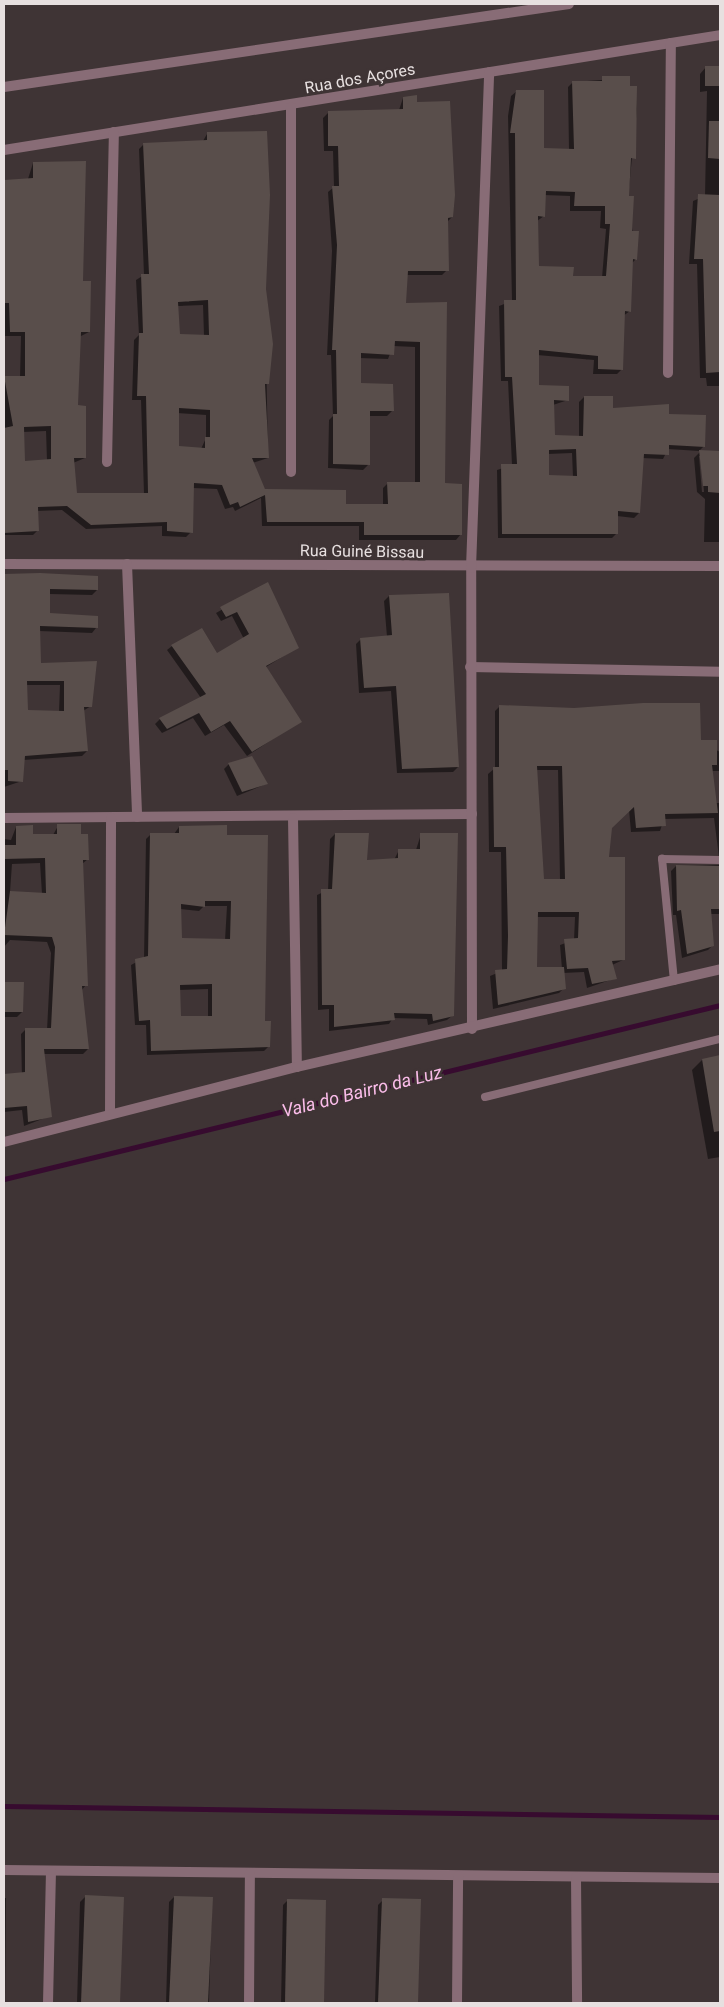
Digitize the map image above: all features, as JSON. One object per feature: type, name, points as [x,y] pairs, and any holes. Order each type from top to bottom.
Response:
[{"type":"street","points":[[4,87],[569,4]]},
{"type":"street","name":"Rua dos Açores","points":[[4,150],[291,106],[720,35]]},
{"type":"street","points":[[668,373],[671,43]]},
{"type":"street","points":[[472,1029],[471,568],[489,72]]},
{"type":"street","points":[[291,106],[291,472]]},
{"type":"street","points":[[107,462],[114,132]]},
{"type":"street","name":"Rua Guiné Bissau","points":[[4,564],[471,568],[720,566]]},
{"type":"street","points":[[127,564],[137,817]]},
{"type":"street","points":[[470,667],[720,672]]},
{"type":"street","points":[[4,818],[293,818],[472,814]]},
{"type":"street","points":[[110,1114],[111,818]]},
{"type":"street","points":[[293,818],[297,1067]]},
{"type":"street","points":[[4,1142],[297,1067],[472,1029],[720,969]]},
{"type":"street","points":[[4,1870],[720,1878]]},
{"type":"street","points":[[48,2003],[51,1871]]},
{"type":"street","points":[[249,2003],[250,1873]]},
{"type":"street","points":[[457,2003],[458,1876]]},
{"type":"street","points":[[576,1876],[577,2003]]},
{"type":"lane","points":[[674,981],[662,859],[720,860]]},
{"type":"lane","points":[[485,1098],[720,1039]]},
{"type":"building","points":[[705,66],[720,66],[720,86],[705,86]]},
{"type":"building","points":[[602,76],[630,76],[630,86],[637,86],[636,159],[631,158],[629,196],[634,196],[632,231],[639,231],[637,260],[633,259],[631,312],[625,311],[623,370],[598,369],[598,356],[539,350],[539,385],[569,386],[569,401],[554,400],[555,435],[583,436],[584,396],[613,396],[613,408],[669,404],[669,414],[706,415],[705,447],[669,445],[669,455],[644,454],[640,513],[618,511],[618,534],[502,534],[501,464],[517,464],[512,377],[505,377],[504,300],[516,300],[515,133],[510,133],[516,90],[544,90],[544,148],[574,149],[572,81],[602,81]],"holes":[[[546,191],[575,192],[574,206],[605,206],[605,224],[610,224],[606,276],[573,276],[574,267],[539,266],[538,216],[545,217]],[[576,449],[577,476],[549,475],[549,450]]]},
{"type":"building","points":[[417,95],[417,102],[450,101],[455,195],[453,217],[448,218],[449,271],[408,271],[406,303],[447,302],[445,483],[462,484],[462,535],[364,535],[364,522],[267,522],[265,495],[240,507],[238,502],[230,505],[222,485],[194,483],[193,533],[167,531],[167,522],[91,525],[67,506],[38,507],[39,531],[4,533],[4,428],[13,426],[4,376],[25,376],[25,332],[10,332],[9,303],[4,303],[4,180],[33,178],[33,162],[86,161],[83,281],[91,281],[90,332],[81,332],[78,405],[86,406],[86,458],[74,458],[77,493],[148,493],[146,396],[137,396],[139,333],[143,333],[141,274],[149,274],[143,143],[207,140],[207,132],[267,131],[270,195],[266,289],[273,344],[269,384],[265,384],[269,458],[252,458],[265,489],[346,490],[346,504],[388,504],[387,482],[420,482],[420,342],[395,341],[394,355],[361,353],[361,383],[393,384],[394,411],[370,411],[370,465],[333,464],[333,414],[337,414],[336,350],[332,350],[337,245],[332,186],[339,186],[338,146],[328,146],[328,111],[403,109],[403,97]],"holes":[[[208,300],[209,335],[180,334],[178,302]],[[179,408],[210,410],[210,437],[205,437],[205,448],[179,446]],[[51,426],[51,459],[25,461],[24,427]]]},
{"type":"building","points":[[709,121],[720,121],[720,159],[708,158]]},
{"type":"building","points":[[698,194],[720,195],[720,372],[706,373],[703,259],[694,259]]},
{"type":"building","points":[[699,450],[720,451],[720,493],[708,492],[708,486],[703,486]]},
{"type":"building","points":[[40,573],[98,576],[98,590],[50,589],[50,613],[98,616],[98,628],[40,626],[41,663],[97,661],[92,707],[84,707],[88,751],[25,756],[23,782],[8,781],[8,770],[4,770],[4,574]],"holes":[[[27,681],[64,681],[64,711],[28,710]]]},
{"type":"building","points":[[268,582],[299,648],[266,666],[302,722],[252,752],[230,721],[211,732],[199,713],[167,729],[159,718],[206,694],[171,645],[202,628],[217,653],[249,634],[237,612],[226,617],[220,607]]},
{"type":"building","points":[[449,593],[459,767],[402,769],[396,686],[364,688],[360,638],[392,635],[389,595]]},
{"type":"building","points":[[643,703],[700,703],[701,740],[717,740],[717,765],[712,765],[718,813],[665,814],[666,826],[636,828],[634,807],[612,828],[609,857],[625,857],[625,960],[612,961],[617,979],[592,984],[588,968],[567,969],[564,939],[578,938],[579,912],[538,912],[537,967],[564,967],[566,989],[498,1005],[495,970],[507,969],[508,936],[506,847],[494,847],[493,767],[499,767],[499,705],[574,708]],"holes":[[[537,766],[562,766],[565,879],[544,879]]]},
{"type":"building","points":[[252,756],[268,784],[242,792],[228,763]]},
{"type":"building","points":[[57,824],[81,824],[81,834],[88,834],[89,860],[83,860],[88,986],[82,986],[89,1049],[44,1049],[52,1117],[28,1122],[27,1106],[4,1108],[4,1074],[25,1072],[25,1028],[51,1028],[55,947],[52,937],[4,935],[10,891],[46,893],[45,858],[4,859],[4,845],[16,845],[16,826],[33,825],[33,834],[57,834]]},
{"type":"building","points":[[227,825],[227,835],[268,835],[265,1021],[271,1021],[270,1047],[151,1051],[150,1020],[139,1021],[135,959],[148,956],[150,833],[179,833],[179,826]],"holes":[[[205,901],[231,901],[230,939],[182,938],[181,904],[205,907]],[[212,984],[212,1016],[181,1016],[180,985]]]},
{"type":"building","points":[[335,833],[369,833],[367,860],[398,858],[398,849],[420,849],[420,833],[458,833],[454,1016],[433,1021],[432,1014],[394,1013],[395,1020],[334,1027],[334,1005],[322,1005],[321,889],[332,889]]},
{"type":"building","points":[[676,865],[720,866],[720,909],[711,909],[714,946],[687,954],[681,910],[677,911]]},
{"type":"building","points":[[4,982],[24,982],[23,1012],[4,1012]]},
{"type":"building","points":[[720,1055],[720,1131],[714,1132],[702,1059]]},
{"type":"building","points":[[85,1895],[124,1897],[120,2003],[81,2003]]},
{"type":"building","points":[[174,1896],[213,1897],[208,2003],[169,2003]]},
{"type":"building","points":[[382,1898],[421,1899],[418,2003],[378,2003]]},
{"type":"building","points":[[287,1899],[326,1900],[324,2003],[285,2003]]},
{"type":"waterway","name":"Vala do Bairro da Luz","points":[[4,1179],[720,1005]]},
{"type":"waterway","points":[[4,1806],[720,1817]]}]
